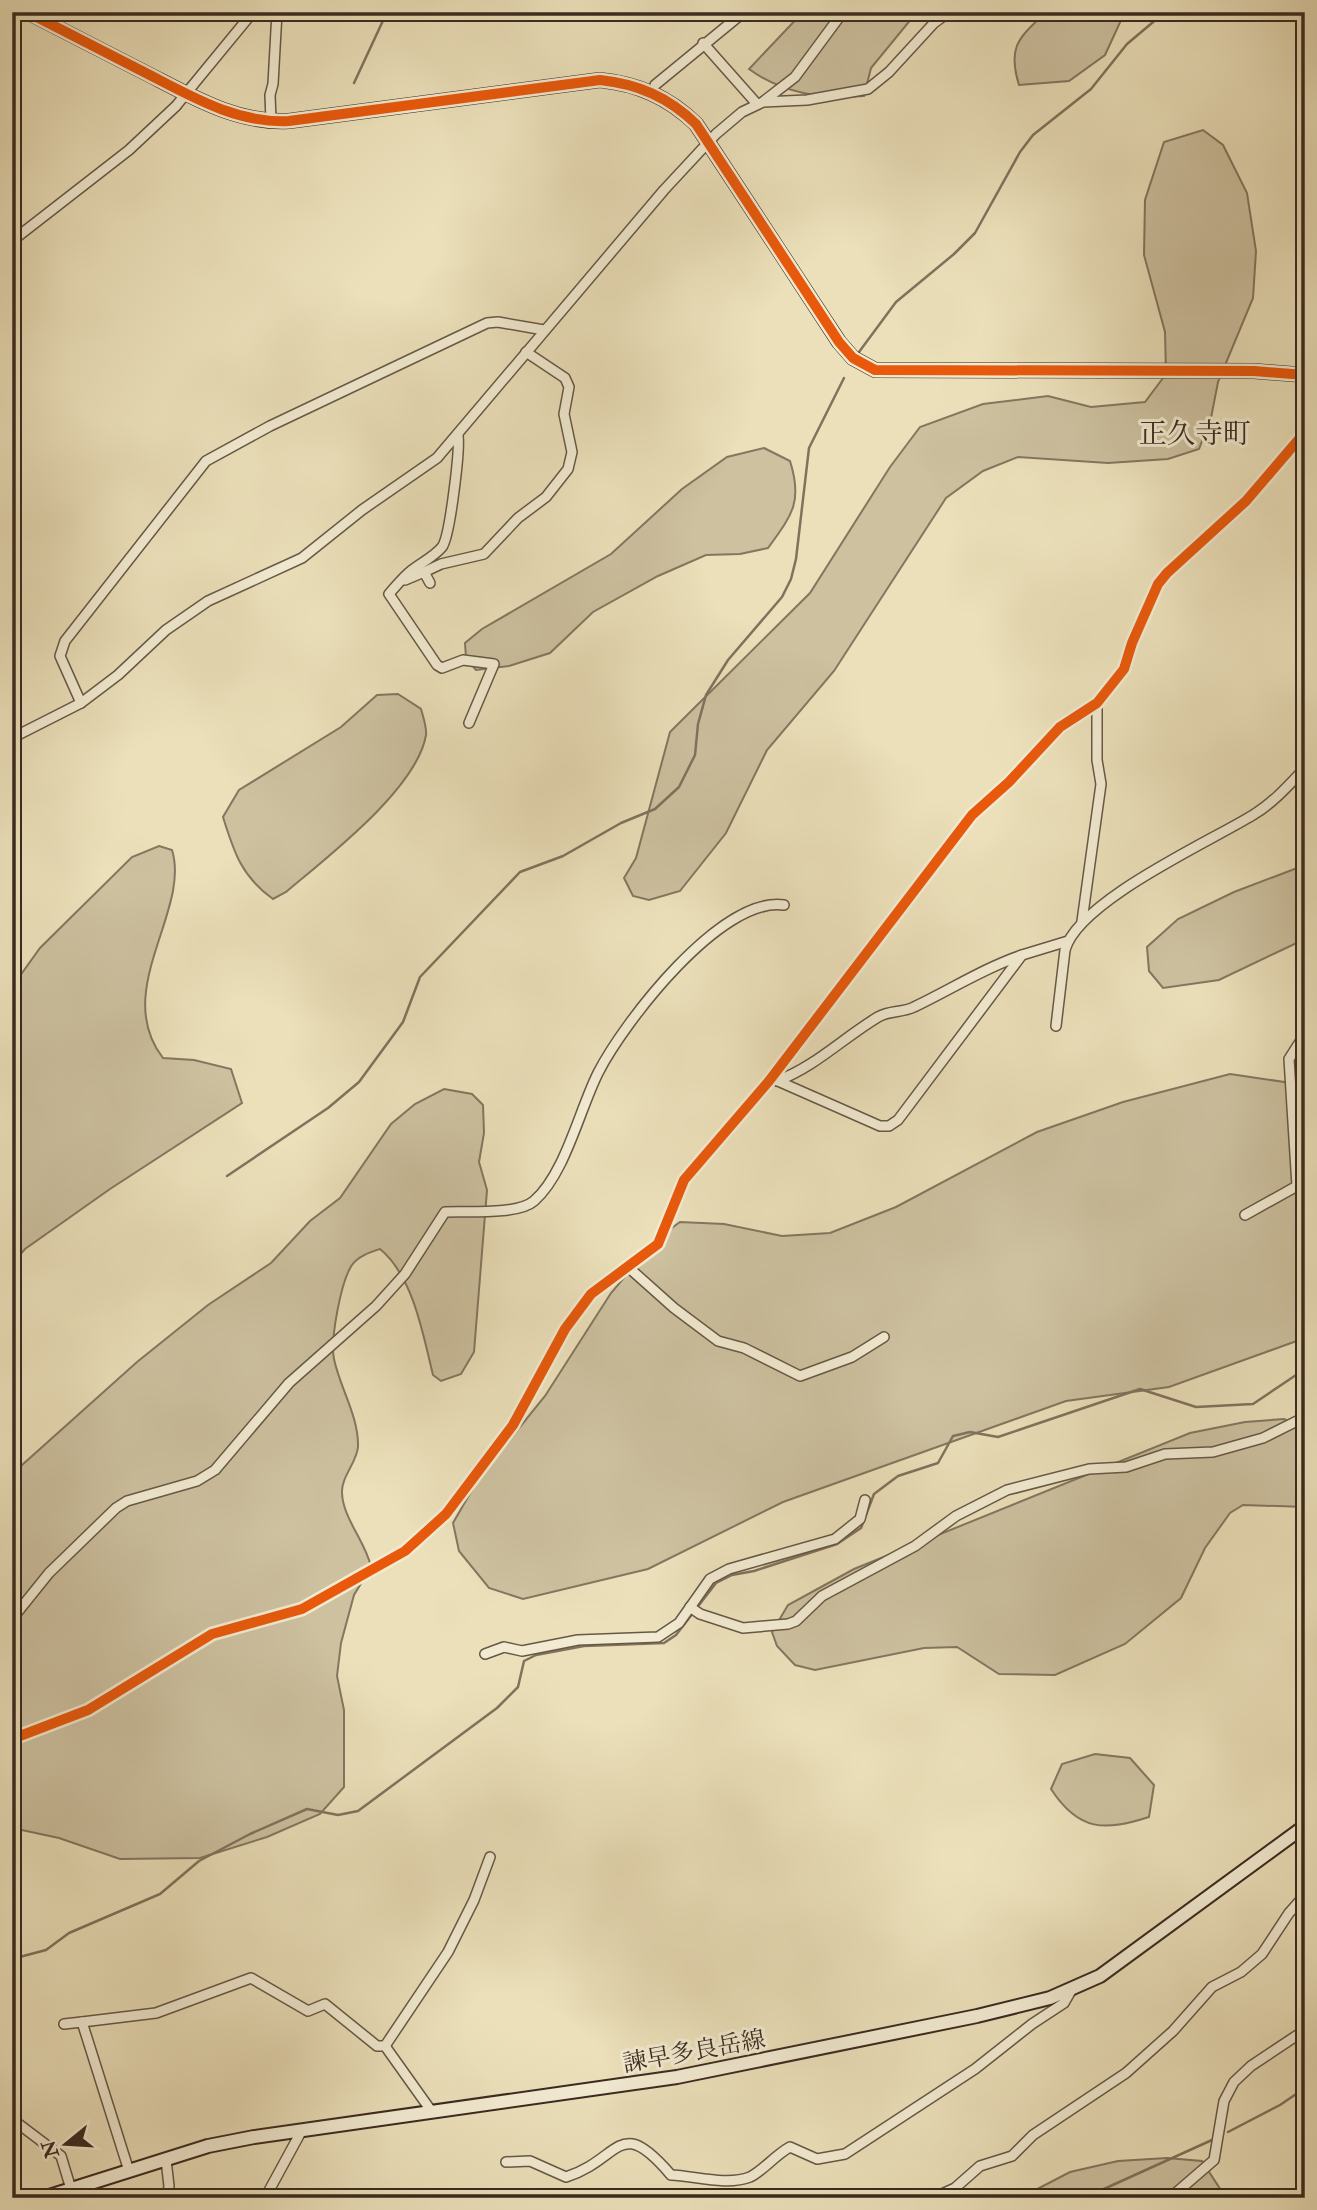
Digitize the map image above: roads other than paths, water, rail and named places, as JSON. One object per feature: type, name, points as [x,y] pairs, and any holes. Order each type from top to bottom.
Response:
[{"type":"street","points":[[27,12],[193,97],[235,115],[271,121],[600,80],[625,83],[665,98],[680,108],[711,143],[839,342],[853,358],[875,370],[1254,371],[1305,375]]},
{"type":"street","points":[[12,241],[130,150],[176,106],[253,12]]},
{"type":"street","points":[[271,121],[270,95],[277,12]]},
{"type":"street","points":[[655,85],[744,12]]},
{"type":"street","points":[[12,738],[81,703],[118,675],[166,630],[208,601],[303,558],[362,510],[437,457],[458,436],[544,330],[664,190],[742,112],[760,103],[795,77],[844,12]]},
{"type":"street","points":[[760,103],[807,100],[868,89],[889,72],[934,23],[949,12]]},
{"type":"street","points":[[703,43],[760,103]]},
{"type":"street","points":[[81,703],[60,656],[65,640],[206,461],[270,426],[488,323],[498,321],[544,330]]},
{"type":"street","points":[[400,582],[441,564],[484,554],[518,518],[546,497],[568,469],[572,452],[564,414],[569,387],[565,378],[526,352]]},
{"type":"street","points":[[12,1739],[88,1710],[212,1634],[302,1609],[405,1551],[446,1514],[513,1425],[565,1329],[591,1294],[658,1244],[684,1180],[774,1079],[972,815],[1009,782],[1060,727],[1097,703],[1124,669],[1147,608],[1167,573],[1246,501],[1305,432]]},
{"type":"street","points":[[458,436],[460,448],[453,479],[449,532],[442,548],[389,594],[437,666],[442,668],[463,660],[494,664],[469,723]]},
{"type":"street","points":[[424,572],[430,583]]},
{"type":"street","points":[[1082,921],[1101,785],[1097,760],[1097,703]]},
{"type":"street","points":[[1056,1026],[1058,995],[1065,972],[1068,941],[1082,921],[1179,855],[1255,814],[1305,768]]},
{"type":"street","points":[[12,1619],[49,1573],[116,1508],[127,1501],[197,1481],[215,1470],[289,1383],[376,1306],[405,1274],[445,1212],[521,1209],[533,1202],[558,1167],[611,1051],[645,1001],[724,926],[748,910],[772,904],[784,905]]},
{"type":"street","points":[[774,1079],[801,1072],[891,1011],[910,1009],[1002,962],[1068,941]]},
{"type":"street","points":[[774,1079],[880,1126],[888,1126],[898,1120],[1022,956]]},
{"type":"street","points":[[1245,1215],[1297,1186],[1289,1059],[1305,1034]]},
{"type":"street","points":[[628,1266],[674,1308],[718,1341],[744,1348],[800,1376],[852,1357],[884,1337]]},
{"type":"street","points":[[690,1607],[700,1614],[743,1628],[788,1624],[796,1621],[822,1596],[915,1546],[956,1516],[1007,1490],[1089,1469],[1126,1467],[1166,1454],[1213,1452],[1263,1438],[1305,1417]]},
{"type":"street","points":[[485,1654],[504,1647],[522,1651],[578,1640],[658,1637],[669,1633],[710,1579],[729,1569],[835,1538],[860,1519],[865,1500]]},
{"type":"street","name":"諫早多良岳線","points":[[43,2198],[208,2146],[727,2068],[977,2016],[1072,1989],[1100,1976],[1305,1826]]},
{"type":"street","points":[[385,2046],[448,1952],[474,1900],[490,1857]]},
{"type":"street","points":[[933,2198],[955,2188],[980,2166],[1012,2156],[1032,2135],[1126,2073],[1173,2031],[1212,1987],[1241,1972],[1262,1954],[1289,1913],[1305,1895]]},
{"type":"street","points":[[64,2024],[156,2013],[251,1978],[308,2011],[325,2004],[377,2046],[385,2046]]},
{"type":"street","points":[[506,2162],[530,2161],[566,2177],[590,2169],[620,2144],[627,2143],[650,2150],[671,2175],[731,2181],[751,2176],[774,2156],[790,2147],[817,2159],[845,2154],[975,2069],[1032,2024],[1065,2003],[1072,1989]]},
{"type":"street","points":[[82,2022],[129,2171]]},
{"type":"street","points":[[1170,2198],[1214,2160],[1224,2101],[1234,2082],[1251,2066],[1305,2030]]},
{"type":"street","points":[[385,2046],[432,2112]]},
{"type":"street","points":[[12,2119],[61,2156],[71,2189]]},
{"type":"street","points":[[265,2198],[302,2130]]},
{"type":"street","points":[[166,2160],[169,2186],[167,2198]]},
{"type":"street","points":[[257,2198],[274,2182]]},
{"type":"waterway","points":[[354,83],[387,12]]},
{"type":"waterway","points":[[859,352],[896,302],[975,233],[1020,152],[1033,135],[1091,89],[1127,44],[1165,12]]},
{"type":"waterway","points":[[227,1176],[328,1108],[359,1082],[403,1022],[420,977],[520,872],[563,856],[621,823],[655,809],[679,787],[695,755],[698,724],[706,695],[728,660],[782,597],[791,579],[796,559],[809,448],[844,378]]},
{"type":"waterway","points":[[12,1959],[46,1950],[69,1933],[160,1894],[199,1861],[250,1834],[307,1809],[338,1815],[358,1811],[497,1708],[518,1687],[524,1661],[536,1655],[584,1646],[664,1643],[676,1635],[716,1583],[732,1575],[754,1571],[837,1544],[861,1528],[874,1494],[898,1476],[938,1463],[953,1436],[970,1432],[998,1437],[1140,1389],[1196,1407],[1253,1404],[1305,1369]]},
{"type":"waterway","points":[[1228,2132],[1280,2105],[1305,2088]]},
{"type":"waterway","points":[[1084,2198],[1212,2140]]},
{"type":"district","name":"正久寺町","points":[[1195,433]]}]
